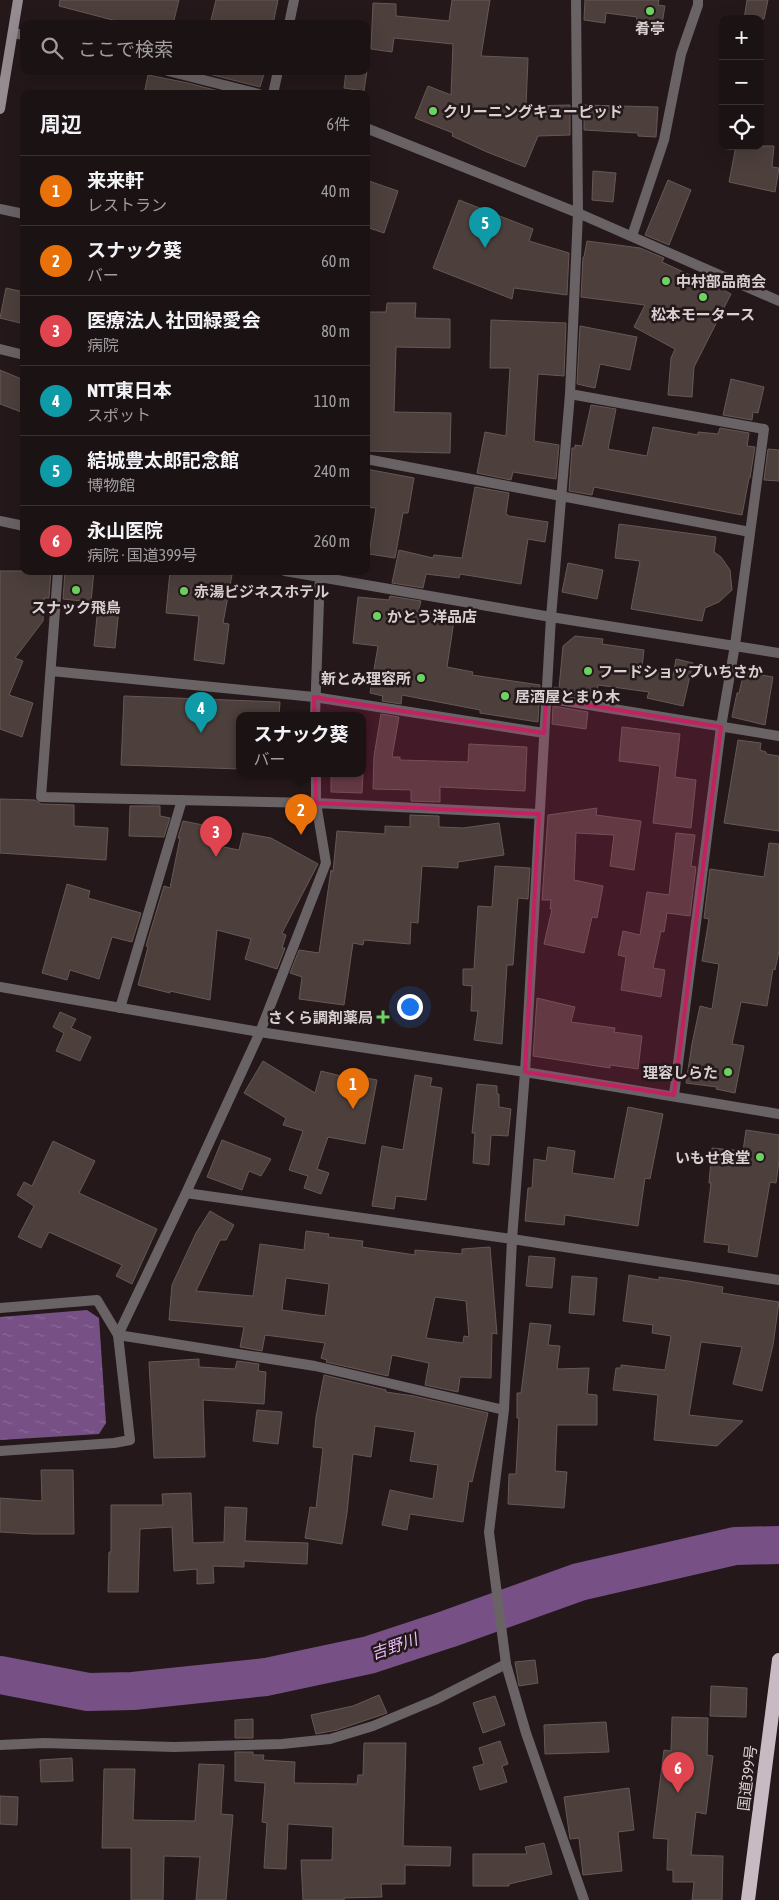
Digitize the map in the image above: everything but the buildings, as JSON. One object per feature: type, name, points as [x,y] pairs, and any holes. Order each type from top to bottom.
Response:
[{"type":"highway","name":"国道399号","points":[[748,1900],[779,1660]]},
{"type":"main road","points":[[0,109],[19,34],[18,0]]},
{"type":"street","points":[[290,20],[294,0]]},
{"type":"street","points":[[576,0],[578,212],[570,394],[551,617],[525,1072],[512,1239],[504,1410],[488,1532],[504,1659],[526,1734],[584,1900]]},
{"type":"street","points":[[632,236],[664,140],[681,54],[698,5],[698,0]]},
{"type":"street","points":[[184,75],[243,90]]},
{"type":"street","points":[[274,90],[277,75]]},
{"type":"street","points":[[370,130],[578,212],[779,301]]},
{"type":"street","points":[[0,210],[20,213]]},
{"type":"street","points":[[0,349],[20,354]]},
{"type":"street","points":[[570,394],[764,429],[735,645],[721,727],[674,1096]]},
{"type":"street","points":[[370,460],[750,532]]},
{"type":"street","points":[[0,521],[20,525]]},
{"type":"street","points":[[58,575],[41,797],[316,803],[539,814]]},
{"type":"street","points":[[315,712],[320,575]]},
{"type":"street","points":[[325,575],[551,617],[779,653]]},
{"type":"street","points":[[51,671],[314,698],[544,733]]},
{"type":"street","points":[[546,698],[779,736]]},
{"type":"street","points":[[118,1335],[260,1032],[326,863],[316,803],[316,777]]},
{"type":"street","points":[[120,1008],[182,800]]},
{"type":"street","points":[[0,986],[260,1032],[525,1072],[779,1114]]},
{"type":"street","points":[[186,1193],[512,1239],[779,1280]]},
{"type":"street","points":[[0,1308],[97,1300],[118,1335],[130,1440],[114,1443],[0,1451]]},
{"type":"street","points":[[118,1335],[315,1366],[504,1410]]},
{"type":"street","points":[[0,1745],[44,1743],[184,1746],[282,1744],[330,1739],[373,1726],[435,1700],[504,1659]]},
{"type":"highlighted area","points":[[314,697],[544,733],[546,698],[721,727],[674,1095],[525,1072],[539,814],[316,803]]},
{"type":"water","points":[[87,1310],[99,1318],[106,1423],[99,1434],[0,1440],[0,1317]]},
{"type":"waterway","name":"吉野川","points":[[0,1675],[88,1692],[133,1691],[266,1677],[369,1655],[579,1582],[735,1546],[779,1545]]},
{"type":"place","name":"肴亭","points":[[650,11]]},
{"type":"place","name":"クリーニングキューピッド","points":[[433,111]]},
{"type":"place","name":"結城豊太郎記念館","points":[[485,248]]},
{"type":"place","name":"中村部品商会","points":[[666,281]]},
{"type":"place","name":"松本モータース","points":[[703,297]]},
{"type":"place","name":"スナック飛鳥","points":[[76,590]]},
{"type":"place","name":"赤湯ビジネスホテル","points":[[184,591]]},
{"type":"place","name":"かとう洋品店","points":[[377,616]]},
{"type":"place","name":"フードショップいちさか","points":[[588,671]]},
{"type":"place","name":"新とみ理容所","points":[[421,678]]},
{"type":"place","name":"居酒屋とまり木","points":[[505,696]]},
{"type":"place","name":"NTT東日本","points":[[201,733]]},
{"type":"place","name":"スナック葵","points":[[301,835]]},
{"type":"place","name":"医療法人 社団緑愛会","points":[[216,857]]},
{"type":"place","name":"さくら調剤薬局","points":[[383,1017]]},
{"type":"place","name":"理容しらた","points":[[728,1072]]},
{"type":"place","name":"来来軒","points":[[353,1109]]},
{"type":"place","name":"いもせ食堂","points":[[760,1157]]},
{"type":"place","name":"永山医院","points":[[678,1793]]}]
